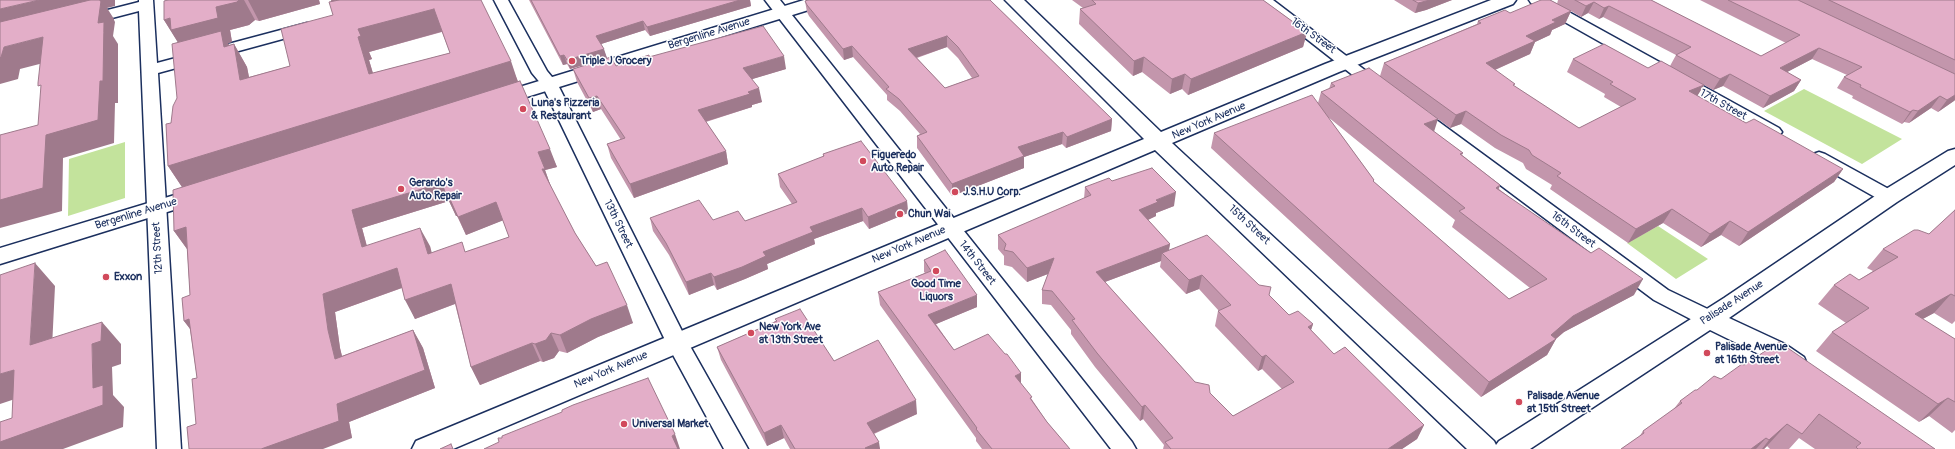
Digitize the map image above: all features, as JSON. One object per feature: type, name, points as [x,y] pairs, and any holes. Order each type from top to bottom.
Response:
[{"type":"street","name":"13th Street","points":[[501,0],[540,73],[549,84],[677,342],[736,449]]},
{"type":"street","name":"Bergenline Avenue","points":[[480,105],[549,84],[776,6],[822,0]]},
{"type":"street","name":"15th Street","points":[[1014,0],[1159,142],[1485,449]]},
{"type":"street","name":"16th Street","points":[[1264,0],[1660,295],[1776,351],[1814,378]]},
{"type":"street","name":"New York Avenue","points":[[425,449],[1347,62],[1507,0]]},
{"type":"street","name":"17th Street","points":[[1536,0],[1889,197]]},
{"type":"street","points":[[69,24],[146,3]]},
{"type":"street","name":"12th Street","points":[[146,3],[169,449]]},
{"type":"street","name":"14th Street","points":[[776,6],[1124,449]]},
{"type":"street","points":[[150,70],[322,24]]},
{"type":"street","name":"Palisade Avenue","points":[[1508,449],[1709,319],[1889,197],[1955,156]]},
{"type":"street","name":"Bergenline Avenue","points":[[0,256],[222,187]]},
{"type":"green space","points":[[1804,89],[1902,139],[1862,164],[1764,111]]},
{"type":"green space","points":[[125,142],[125,198],[68,216],[69,159]]},
{"type":"green space","points":[[1658,226],[1708,259],[1676,279],[1627,243]]},
{"type":"building","points":[[0,0],[39,0],[0,9]]},
{"type":"building","points":[[90,0],[101,1],[98,23],[104,22],[103,81],[100,81],[98,120],[46,135],[43,188],[0,200],[0,135],[38,125],[41,85],[38,86],[38,83],[43,37],[4,47],[0,58],[0,22]]},
{"type":"building","points":[[239,0],[237,2],[216,7],[218,18],[171,30],[170,18],[164,20],[164,1]]},
{"type":"building","points":[[339,0],[481,0],[511,61],[168,166],[166,124],[171,123],[173,106],[177,98],[172,44],[221,31],[224,47],[234,44],[240,80],[290,66],[281,29],[333,15],[329,2]],"holes":[[[434,9],[450,53],[369,74],[358,37],[361,36],[358,29]]]},
{"type":"building","points":[[531,0],[740,0],[647,27],[643,21],[596,36],[604,49],[567,60],[564,55],[560,56]]},
{"type":"building","points":[[990,0],[1112,119],[1067,137],[1063,132],[1018,147],[1024,156],[952,184],[917,136],[927,132],[899,99],[886,89],[889,87],[852,46],[843,49],[805,1]],"holes":[[[947,36],[958,47],[979,76],[945,88],[908,49]]]},
{"type":"building","points":[[1092,0],[1263,0],[1307,32],[1191,79],[1185,74],[1172,79],[1144,57],[1134,61],[1080,9],[1096,4]]},
{"type":"building","points":[[1413,0],[1430,0],[1418,3]]},
{"type":"building","points":[[1541,0],[1550,0],[1571,11],[1552,20],[1556,22],[1526,36],[1535,41],[1486,63],[1515,84],[1513,85],[1579,128],[1636,99],[1610,84],[1613,82],[1573,59],[1604,44],[1648,68],[1661,61],[1704,85],[1689,91],[1746,123],[1754,119],[1843,169],[1748,232],[1730,221],[1710,234],[1672,209],[1636,229],[1557,176],[1561,173],[1532,155],[1529,150],[1501,135],[1466,111],[1456,115],[1384,63],[1481,23],[1478,21],[1505,10],[1510,13]]},
{"type":"building","points":[[1575,0],[1651,0],[1761,56],[1800,35],[1728,0],[1798,0],[1955,74],[1955,95],[1947,100],[1940,96],[1918,111],[1913,110],[1910,112],[1860,87],[1861,85],[1844,77],[1862,67],[1819,48],[1780,68],[1801,80],[1770,96],[1730,74],[1720,79],[1676,55],[1691,47],[1609,6],[1604,8],[1594,2],[1586,6]]},
{"type":"building","points":[[1829,0],[1955,0],[1955,60]]},
{"type":"building","points":[[763,26],[784,56],[743,68],[759,88],[748,92],[750,94],[698,110],[726,151],[630,184],[607,144],[625,138],[597,96],[589,98],[573,69],[611,57],[616,66],[649,55],[649,57]]},
{"type":"building","points":[[1369,68],[1438,119],[1424,124],[1463,153],[1460,154],[1500,185],[1496,188],[1591,253],[1599,248],[1643,279],[1573,316],[1551,335],[1556,339],[1489,382],[1214,133],[1312,95],[1374,180],[1373,181],[1509,299],[1547,279],[1459,211],[1465,208],[1321,92],[1335,86],[1331,83]]},
{"type":"building","points":[[520,81],[550,149],[538,152],[545,169],[542,169],[575,233],[596,266],[607,262],[627,305],[591,319],[560,335],[551,333],[546,340],[535,344],[532,343],[471,367],[451,284],[405,300],[397,268],[323,294],[328,330],[335,359],[413,330],[425,370],[337,404],[339,421],[261,449],[189,449],[187,427],[196,424],[192,379],[197,378],[189,319],[184,321],[182,298],[190,295],[186,227],[174,231],[173,190]],"holes":[[[442,183],[447,198],[449,197],[458,217],[496,202],[509,237],[465,252],[462,242],[428,254],[420,228],[362,247],[352,210]]]},
{"type":"building","points":[[861,141],[907,201],[868,217],[862,208],[810,227],[813,232],[763,252],[766,256],[742,267],[714,277],[711,273],[686,282],[666,243],[650,218],[699,200],[713,220],[738,211],[745,221],[797,202],[778,174],[824,156],[823,154]]},
{"type":"building","points":[[1152,168],[1176,192],[1156,200],[1158,202],[1139,210],[1170,244],[1096,272],[1195,382],[1209,385],[1210,393],[1233,416],[1294,382],[1266,355],[1262,357],[1218,311],[1231,305],[1202,275],[1189,280],[1162,253],[1207,235],[1259,285],[1271,287],[1269,295],[1289,315],[1298,311],[1313,324],[1308,327],[1334,354],[1345,347],[1424,425],[1388,449],[1171,449],[1165,442],[1173,438],[1145,405],[1142,407],[1097,353],[1072,320],[1075,319],[1052,291],[1042,290],[1054,258],[1027,268],[1013,252],[1004,250],[1006,244],[998,235],[1091,195],[1085,187],[1109,178],[1112,181]]},
{"type":"building","points":[[1955,210],[1955,296],[1951,294],[1915,314],[1955,339],[1955,402],[1948,398],[1938,404],[1832,332],[1869,308],[1834,285],[1850,274],[1859,280],[1898,257],[1883,249],[1914,230],[1929,234]]},
{"type":"building","points":[[945,250],[977,295],[928,315],[954,350],[988,334],[1005,354],[1007,354],[1021,373],[1015,376],[1032,397],[1030,398],[1047,422],[1070,449],[992,449],[878,292],[931,271],[924,260]]},
{"type":"building","points":[[35,263],[30,345],[102,322],[101,341],[92,344],[93,388],[103,385],[103,405],[0,442],[0,422],[12,418],[14,370],[0,374],[0,275]]},
{"type":"building","points":[[800,309],[834,361],[878,340],[916,400],[867,423],[879,442],[865,448],[866,449],[795,449],[781,425],[764,433],[717,347],[777,321],[775,319]]},
{"type":"building","points":[[1779,342],[1935,449],[1858,449],[1856,447],[1861,443],[1819,414],[1802,434],[1787,424],[1769,440],[1766,438],[1751,449],[1621,449],[1644,433],[1643,431],[1682,403],[1680,401],[1697,390],[1714,376],[1721,379],[1742,364],[1744,365]]},
{"type":"building","points":[[648,378],[675,434],[672,436],[678,449],[484,449],[499,442],[498,438],[502,438],[502,436],[562,412],[562,410],[573,405]]},
{"type":"building","points":[[451,444],[453,449],[440,449]]},
{"type":"place","name":"Triple J Grocery","points":[[572,61]]},
{"type":"place","name":"Luna's Pizzeria & Restaurant","points":[[523,109]]},
{"type":"place","name":"Figueredo Auto Repair","points":[[863,161]]},
{"type":"place","name":"Gerardo's Auto Repair","points":[[401,189]]},
{"type":"place","name":"J.S.H.U Corp.","points":[[955,192]]},
{"type":"place","name":"Chun Wai","points":[[900,214]]},
{"type":"place","name":"Good Time Liquors","points":[[936,271]]},
{"type":"place","name":"Exxon","points":[[106,277]]},
{"type":"place","name":"New York Ave at 13th Street","points":[[751,333]]},
{"type":"place","name":"Palisade Avenue at 16th Street","points":[[1707,353]]},
{"type":"place","name":"Palisade Avenue at 15th Street","points":[[1519,402]]},
{"type":"place","name":"Universal Market","points":[[624,424]]}]
